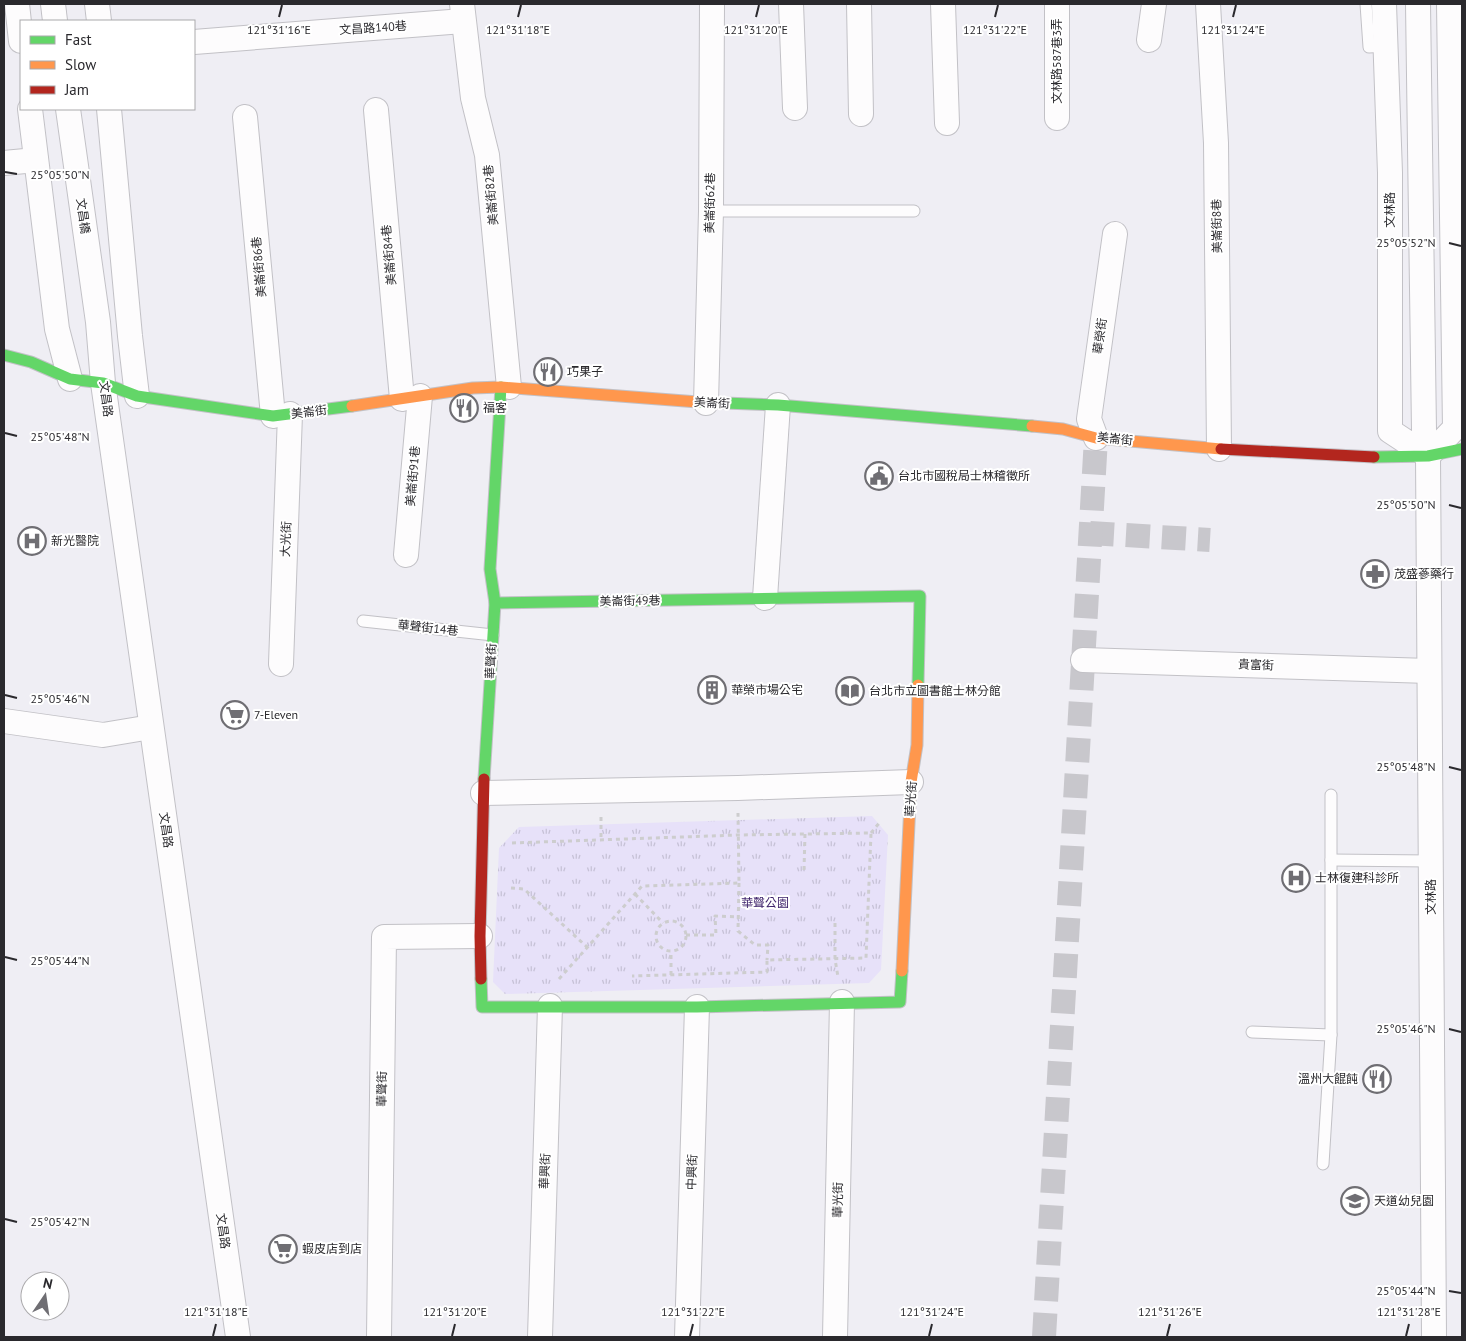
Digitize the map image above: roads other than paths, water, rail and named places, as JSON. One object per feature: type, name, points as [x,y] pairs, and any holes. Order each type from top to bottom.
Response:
[{"type":"street","points":[[17,4],[20,32]]},
{"type":"street","points":[[53,4],[55,20]]},
{"type":"street","points":[[97,4],[99,20]]},
{"type":"street","name":"美崙街62巷","points":[[706,403],[711,211],[712,4]]},
{"type":"street","points":[[791,4],[794,108]]},
{"type":"street","points":[[859,4],[861,114]]},
{"type":"street","points":[[942,4],[946,123]]},
{"type":"street","name":"文林路587巷3弄","points":[[1057,4],[1057,118]]},
{"type":"street","points":[[1149,40],[1154,4]]},
{"type":"street","name":"美崙街8巷","points":[[1208,4],[1216,143],[1219,449]]},
{"type":"street","name":"文林路","points":[[1384,4],[1392,173],[1390,430],[1428,456]]},
{"type":"street","name":"文林路","points":[[1418,4],[1424,431],[1428,456],[1434,1337]]},
{"type":"street","points":[[1428,456],[1455,428],[1453,173],[1449,4]]},
{"type":"street","name":"文昌路140巷","points":[[195,42],[463,12]]},
{"type":"street","name":"美崙街82巷","points":[[463,12],[473,98],[487,155],[505,387]]},
{"type":"street","points":[[30,110],[57,329],[70,379]]},
{"type":"street","name":"文昌橋","points":[[68,110],[98,322]]},
{"type":"street","points":[[109,110],[137,396]]},
{"type":"street","name":"美崙街84巷","points":[[376,110],[411,398]]},
{"type":"street","name":"美崙街86巷","points":[[245,117],[281,415]]},
{"type":"street","points":[[4,163],[36,160]]},
{"type":"street","name":"華榮街","points":[[1096,438],[1089,419],[1115,234]]},
{"type":"street","name":"文昌路","points":[[98,322],[103,383],[238,1337]]},
{"type":"street","name":"美崙街","points":[[4,355],[32,362],[70,379],[103,383],[137,396],[281,415],[473,388],[505,387],[706,403],[778,405],[1063,429],[1096,438],[1219,449],[1383,458],[1428,456],[1462,450]]},
{"type":"street","name":"華聲街","points":[[505,387],[490,569],[495,603],[484,793],[480,936],[482,1007],[550,1006]]},
{"type":"street","name":"美崙街91巷","points":[[406,555],[411,398]]},
{"type":"street","points":[[765,598],[778,405]]},
{"type":"street","name":"大光街","points":[[281,415],[282,664]]},
{"type":"street","name":"美崙街49巷","points":[[495,603],[920,596]]},
{"type":"street","name":"華光街","points":[[835,1337],[842,1002],[900,1002],[911,782],[918,745],[920,596]]},
{"type":"street","name":"貴富街","points":[[1083,660],[1429,672]]},
{"type":"street","points":[[4,721],[103,735],[151,727]]},
{"type":"street","points":[[484,793],[738,788],[911,782]]},
{"type":"street","name":"華聲街","points":[[379,1337],[384,937],[480,936]]},
{"type":"street","points":[[550,1006],[697,1007],[842,1002]]},
{"type":"street","name":"華興街","points":[[540,1337],[550,1006]]},
{"type":"street","name":"中興街","points":[[687,1337],[697,1007]]},
{"type":"lane","points":[[1366,4],[1369,47],[1386,46]]},
{"type":"lane","points":[[711,211],[914,211]]},
{"type":"lane","name":"華聲街14巷","points":[[363,621],[492,635]]},
{"type":"lane","points":[[1323,1164],[1331,1035],[1331,794]]},
{"type":"lane","points":[[1330,860],[1430,861]]},
{"type":"lane","points":[[1252,1032],[1331,1035]]},
{"type":"tunnel","points":[[1044,1337],[1096,438]]},
{"type":"tunnel","points":[[1090,533],[1210,540]]},
{"type":"place","name":"巧果子","points":[[548,372]]},
{"type":"place","name":"福客","points":[[464,408]]},
{"type":"place","name":"台北市國稅局士林稽徵所","points":[[879,476]]},
{"type":"place","name":"新光醫院","points":[[32,541]]},
{"type":"place","name":"茂盛蔘藥行","points":[[1375,574]]},
{"type":"place","name":"華榮市場公宅","points":[[712,690]]},
{"type":"place","name":"台北市立圖書館士林分館","points":[[850,691]]},
{"type":"place","name":"7-Eleven","points":[[235,715]]},
{"type":"place","name":"士林復建科診所","points":[[1296,878]]},
{"type":"place","name":"溫州大餛飩","points":[[1377,1079]]},
{"type":"place","name":"天道幼兒園","points":[[1355,1201]]},
{"type":"place","name":"蝦皮店到店","points":[[283,1249]]},
{"type":"park label","name":"華聲公園","points":[[765,903]]}]
